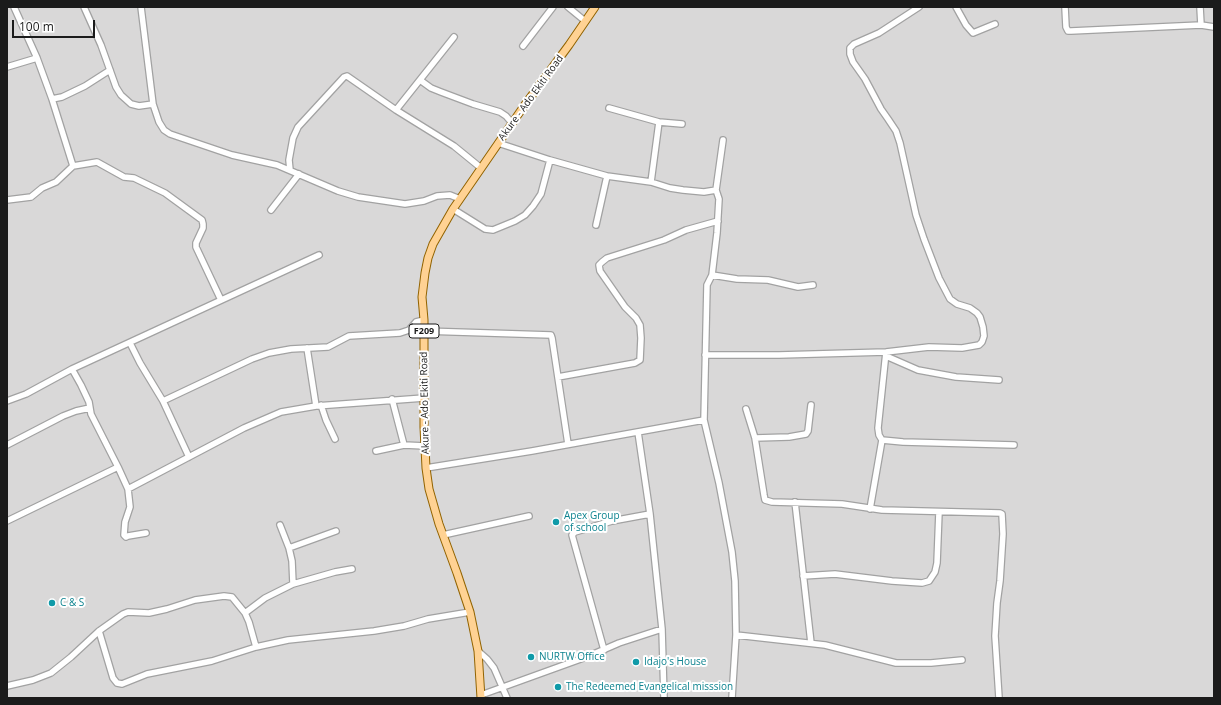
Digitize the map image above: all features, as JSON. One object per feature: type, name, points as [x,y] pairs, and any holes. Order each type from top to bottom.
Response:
[{"type":"main road","name":"Akure - Ado Ekiti Road","points":[[481,697],[478,651],[470,612],[429,489],[426,468],[424,446],[423,286],[428,258],[440,230],[498,143],[595,7]]},
{"type":"street","points":[[14,7],[37,58],[52,99],[73,166]]},
{"type":"street","points":[[84,7],[101,44],[116,87],[131,104],[139,106],[154,104]]},
{"type":"street","points":[[141,7],[154,104],[158,122],[164,130],[170,134],[232,155],[290,170],[338,191],[358,197],[405,204],[424,201],[436,196],[450,195],[460,199]]},
{"type":"street","points":[[523,46],[553,7]]},
{"type":"street","points":[[568,7],[585,21]]},
{"type":"street","points":[[705,355],[886,354],[928,347],[971,347],[979,345],[982,342],[984,336],[980,317],[970,308],[957,304],[945,291],[916,215],[896,131],[853,62],[850,54],[850,48],[854,44],[879,33],[919,7]]},
{"type":"street","points":[[956,7],[966,25],[973,33],[995,24]]},
{"type":"street","points":[[1065,7],[1066,27],[1068,31],[1201,24],[1214,27]]},
{"type":"street","points":[[1200,7],[1201,24]]},
{"type":"street","points":[[396,110],[454,37]]},
{"type":"street","points":[[7,67],[37,58]]},
{"type":"street","points":[[52,99],[62,97],[85,86],[110,70]]},
{"type":"street","points":[[290,170],[289,160],[293,138],[298,127],[347,76],[351,77],[396,110],[454,146],[481,168]]},
{"type":"street","points":[[420,80],[431,88],[472,104],[500,112],[512,123]]},
{"type":"street","points":[[609,108],[659,122],[682,124]]},
{"type":"street","points":[[651,182],[659,122]]},
{"type":"street","points":[[723,140],[716,190],[718,199],[718,221],[712,275],[707,285],[705,355],[706,402],[704,420],[719,483],[732,552],[735,581],[736,635],[732,698]]},
{"type":"street","points":[[498,143],[550,160],[607,176],[651,182],[670,188],[683,190],[704,192],[716,190]]},
{"type":"street","points":[[454,209],[485,229],[493,230],[515,221],[525,215],[541,194],[550,160]]},
{"type":"street","points":[[7,200],[31,197],[42,188],[56,182],[73,166],[97,162],[124,177],[134,178],[165,193],[202,220],[203,228],[196,243],[196,247],[221,300]]},
{"type":"street","points":[[271,210],[298,174]]},
{"type":"street","points":[[596,225],[607,176]]},
{"type":"street","points":[[558,376],[635,363],[640,360],[640,325],[636,318],[625,307],[600,271],[600,265],[602,262],[607,258],[664,240],[686,230],[718,221]]},
{"type":"street","points":[[7,401],[26,394],[72,369],[319,255]]},
{"type":"street","points":[[712,275],[768,280],[798,287],[813,285]]},
{"type":"street","points":[[163,401],[252,359],[269,353],[328,347],[349,336],[406,331],[416,322],[424,320]]},
{"type":"street","points":[[424,331],[551,335],[568,444]]},
{"type":"street","points":[[130,343],[163,401],[189,457]]},
{"type":"street","points":[[307,348],[318,406],[335,439]]},
{"type":"street","points":[[886,354],[918,370],[956,376],[999,380]]},
{"type":"street","points":[[870,509],[882,440],[879,435],[878,428],[886,354]]},
{"type":"street","points":[[72,369],[89,402],[91,414],[128,489],[130,506],[124,522],[124,535],[126,537],[146,533]]},
{"type":"street","points":[[128,489],[266,418],[281,412],[318,406],[392,399],[424,398]]},
{"type":"street","points":[[392,399],[404,446]]},
{"type":"street","points":[[755,438],[789,437],[806,434],[808,431],[811,405]]},
{"type":"street","points":[[7,446],[63,416],[90,408]]},
{"type":"street","points":[[746,409],[755,438],[766,500],[772,502],[842,504],[870,509],[1000,513],[1003,517],[996,636],[999,698]]},
{"type":"street","points":[[426,468],[532,451],[704,420]]},
{"type":"street","points":[[638,432],[650,514],[662,629],[664,698]]},
{"type":"street","points":[[882,440],[903,442],[1014,445]]},
{"type":"street","points":[[376,451],[404,446],[424,446]]},
{"type":"street","points":[[7,521],[118,467]]},
{"type":"street","points":[[795,502],[811,643]]},
{"type":"street","points":[[803,576],[835,574],[899,582],[922,583],[929,581],[935,572],[937,563],[939,512]]},
{"type":"street","points":[[604,650],[572,535],[575,532],[612,520],[650,514]]},
{"type":"street","points":[[443,534],[529,516]]},
{"type":"street","points":[[280,525],[289,548],[292,561],[293,584]]},
{"type":"street","points":[[289,548],[336,531]]},
{"type":"street","points":[[245,613],[265,598],[293,584],[352,569]]},
{"type":"street","points":[[7,686],[33,680],[51,673],[99,631],[122,614],[128,612],[149,613],[167,610],[195,600],[224,596],[232,598],[245,613],[256,647]]},
{"type":"street","points":[[99,631],[113,678],[117,683],[122,684],[147,674],[212,661],[256,647],[304,637],[334,636],[374,631],[404,626],[428,619],[470,612]]},
{"type":"street","points":[[481,697],[619,643],[662,629]]},
{"type":"street","points":[[736,635],[825,645],[896,663],[931,663],[962,660]]},
{"type":"street","points":[[478,651],[494,668],[507,698]]},
{"type":"shaded area","points":[[7,7],[1214,7],[1214,698],[7,698]]},
{"type":"place","name":"Apex Group of school","points":[[556,522]]},
{"type":"place","name":"C & S","points":[[52,603]]},
{"type":"place","name":"NURTW Office","points":[[531,657]]},
{"type":"place","name":"Idajo's House","points":[[636,662]]},
{"type":"place","name":"The Redeemed Evangelical misssion","points":[[558,687]]}]
